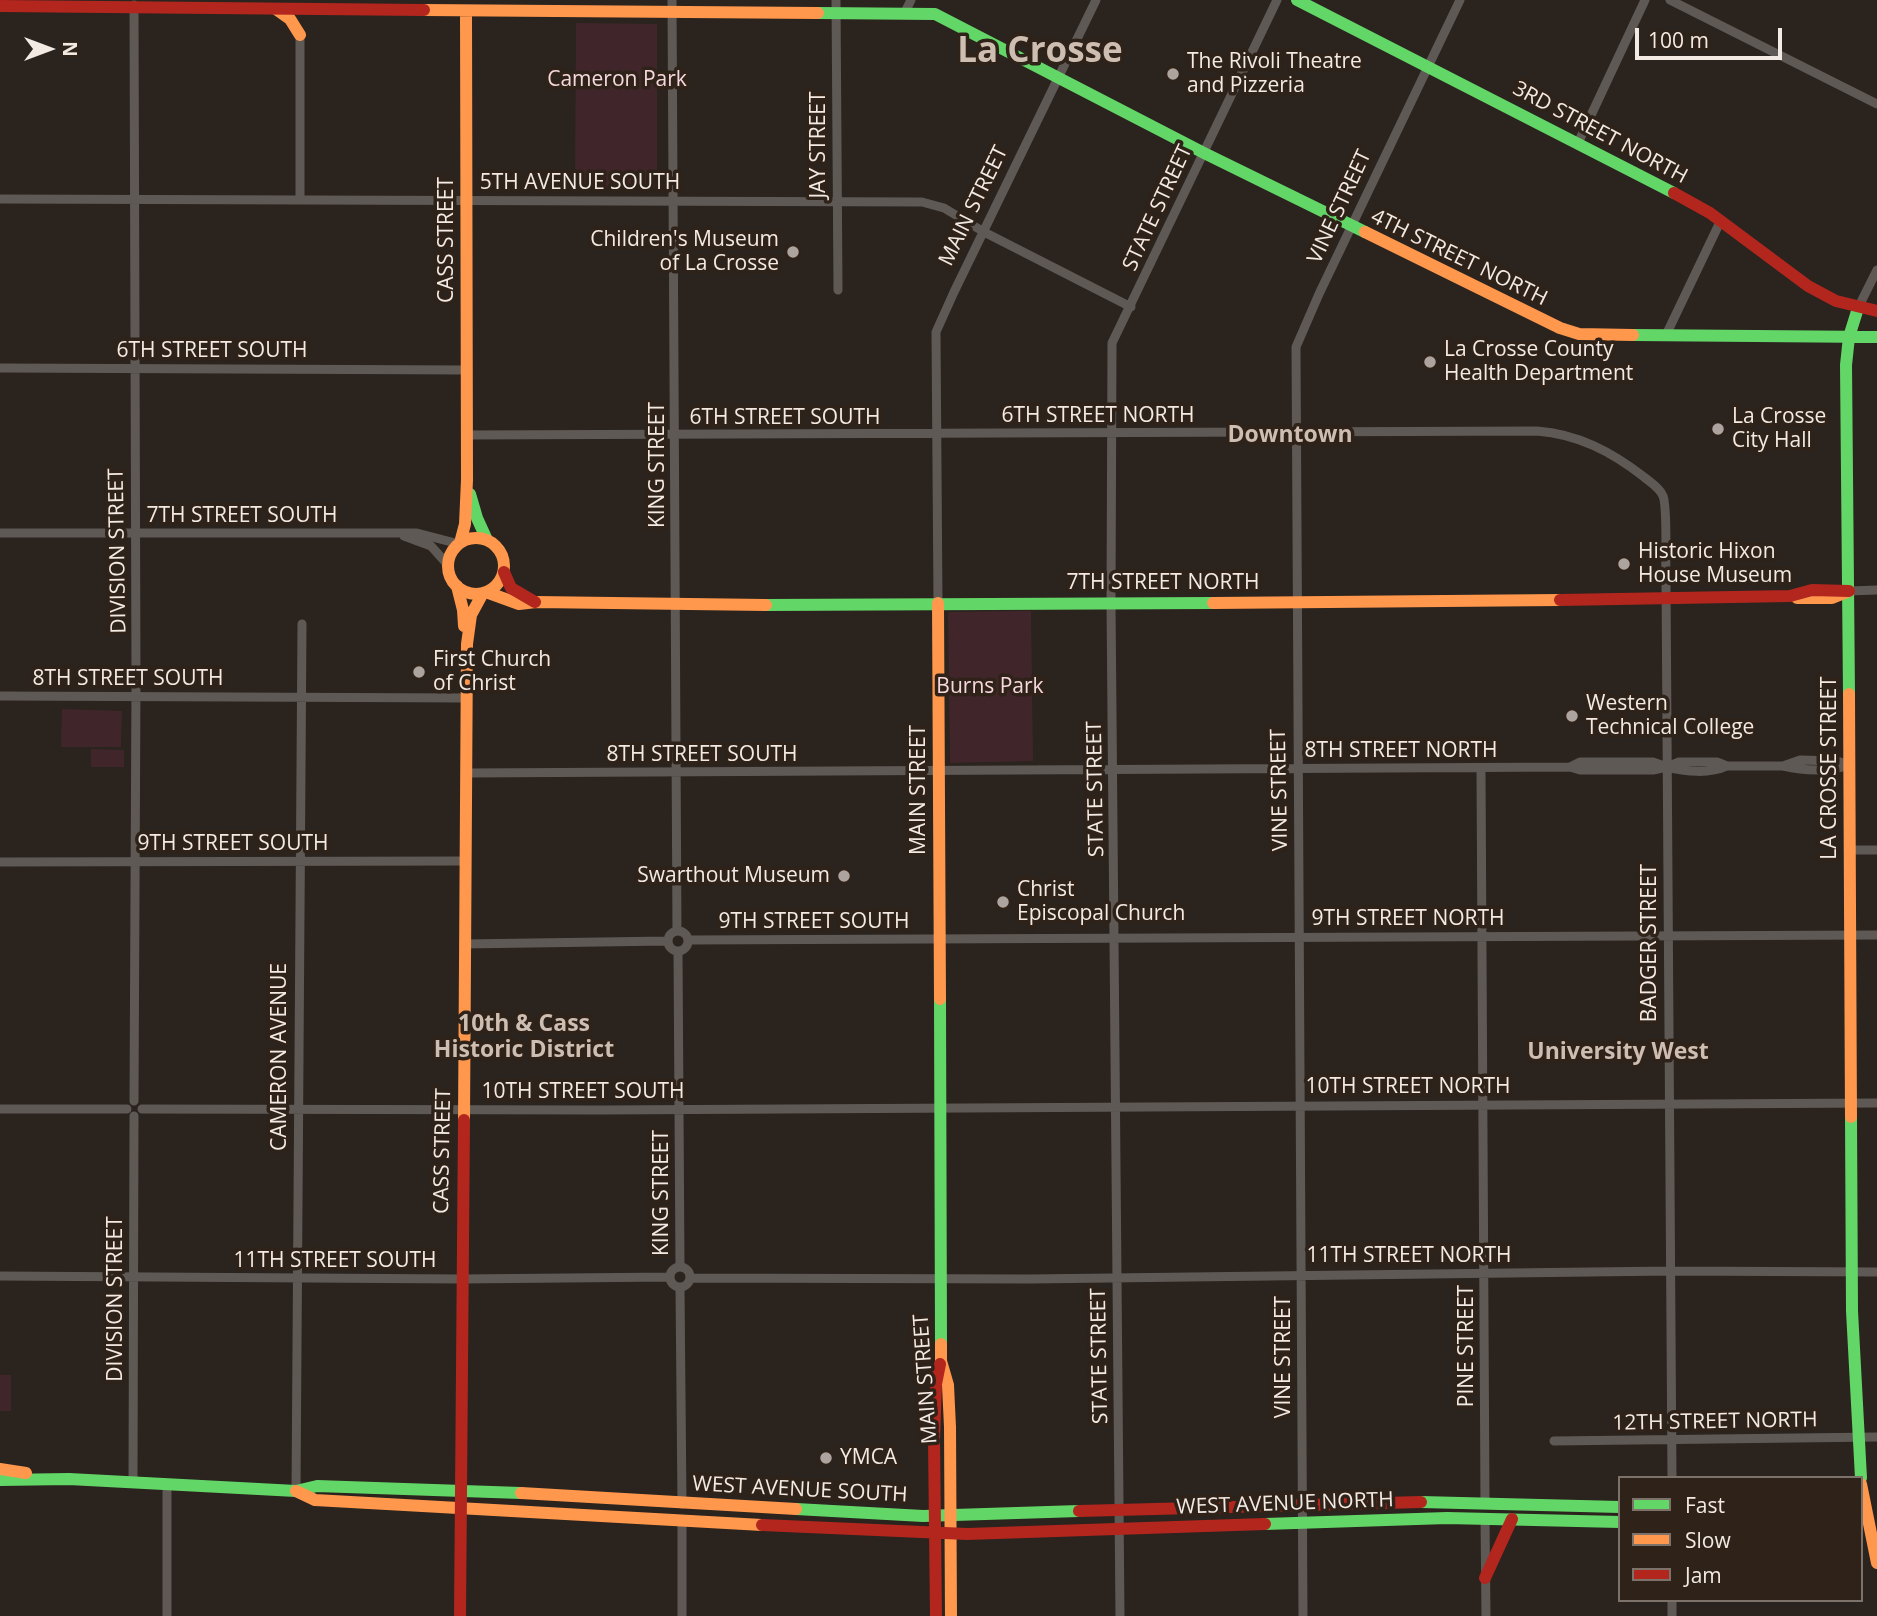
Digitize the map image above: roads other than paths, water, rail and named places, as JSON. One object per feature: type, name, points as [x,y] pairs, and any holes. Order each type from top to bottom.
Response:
[{"type":"main road","name":"3RD STREET NORTH","points":[[1297,0],[1578,143],[1721,220],[1808,286],[1836,301],[1858,308],[1877,310]]},
{"type":"main road","name":"4TH STREET NORTH","points":[[0,6],[134,3],[275,9],[301,5],[836,6],[904,14],[935,14],[1204,153],[1560,328],[1579,334],[1850,332],[1877,337]]},
{"type":"main road","name":"CASS STREET","points":[[459,543],[465,524],[467,480],[466,5]]},
{"type":"main road","points":[[275,9],[290,19],[300,35]]},
{"type":"main road","name":"LA CROSSE STREET","points":[[1858,308],[1850,332],[1846,376],[1852,1272],[1857,1437],[1861,1476]]},
{"type":"main road","points":[[1850,332],[1877,328]]},
{"type":"main road","name":"CASS STREET","points":[[467,480],[477,518],[487,540]]},
{"type":"main road","points":[[503,572],[496,586],[485,592],[469,593],[457,586],[450,577],[448,565],[451,553],[459,543],[472,538],[487,540],[496,545],[502,555],[503,572],[511,587],[536,602]]},
{"type":"main road","name":"CASS STREET","points":[[457,586],[467,644],[460,1616]]},
{"type":"main road","name":"CASS STREET","points":[[467,644],[471,615],[485,592]]},
{"type":"main road","name":"7TH STREET NORTH","points":[[485,592],[519,604],[536,602],[676,606],[1790,596],[1800,599],[1832,598],[1849,592]]},
{"type":"main road","name":"MAIN STREET","points":[[938,603],[941,1360],[948,1385],[951,1616]]},
{"type":"main road","points":[[936,1616],[935,1397],[941,1360]]},
{"type":"main road","name":"WEST AVENUE SOUTH","points":[[0,1469],[69,1479]]},
{"type":"main road","name":"WEST AVENUE SOUTH","points":[[0,1480],[69,1479],[296,1491],[317,1486],[461,1490],[934,1516],[1302,1507]]},
{"type":"main road","name":"WEST AVENUE SOUTH","points":[[296,1491],[315,1500],[951,1534]]},
{"type":"main road","points":[[1863,1491],[1877,1563]]},
{"type":"main road","name":"WEST AVENUE NORTH","points":[[1302,1507],[1404,1502],[1618,1507]]},
{"type":"main road","name":"WEST AVENUE NORTH","points":[[951,1534],[1485,1518],[1618,1522]]},
{"type":"main road","points":[[1485,1578],[1512,1518]]},
{"type":"street","points":[[904,14],[911,0]]},
{"type":"street","name":"MAIN STREET","points":[[938,603],[936,332],[1096,0]]},
{"type":"street","name":"STATE STREET","points":[[1120,1616],[1111,602],[1112,343],[1277,0]]},
{"type":"street","name":"VINE STREET","points":[[1303,1616],[1296,359],[1299,338],[1460,0]]},
{"type":"street","points":[[1578,143],[1645,0]]},
{"type":"street","points":[[1671,0],[1877,104]]},
{"type":"street","name":"DIVISION STREET","points":[[134,3],[134,1101]]},
{"type":"street","name":"KING STREET","points":[[672,6],[677,931]]},
{"type":"street","name":"JAY STREET","points":[[836,6],[838,290]]},
{"type":"street","points":[[300,35],[300,199]]},
{"type":"street","name":"5TH AVENUE SOUTH","points":[[0,199],[930,204],[944,208],[984,232],[1130,307]]},
{"type":"street","points":[[1666,335],[1721,220]]},
{"type":"street","name":"LA CROSSE STREET","points":[[1858,308],[1877,270]]},
{"type":"street","name":"6TH STREET SOUTH","points":[[0,368],[467,370]]},
{"type":"street","name":"6TH STREET NORTH","points":[[936,435],[1537,431],[1560,434],[1606,451],[1630,466],[1662,493]]},
{"type":"street","name":"6TH STREET SOUTH","points":[[467,435],[936,435]]},
{"type":"street","name":"BADGER STREET","points":[[1662,493],[1666,598],[1672,1476]]},
{"type":"street","name":"7TH STREET SOUTH","points":[[0,533],[427,534],[459,543]]},
{"type":"street","name":"7TH STREET SOUTH","points":[[400,534],[431,546],[448,565]]},
{"type":"street","name":"7TH STREET NORTH","points":[[1849,592],[1877,590]]},
{"type":"street","name":"CAMERON AVENUE","points":[[296,1491],[302,624]]},
{"type":"street","name":"8TH STREET SOUTH","points":[[0,696],[467,698]]},
{"type":"street","name":"8TH STREET NORTH","points":[[939,771],[1481,769],[1570,767],[1580,762],[1653,762],[1667,767],[1679,762],[1717,762],[1727,766],[1783,766],[1800,760],[1837,761],[1849,765]]},
{"type":"street","name":"PINE STREET","points":[[1481,769],[1485,1502]]},
{"type":"street","name":"8TH STREET SOUTH","points":[[466,774],[939,771]]},
{"type":"street","points":[[1850,850],[1877,850]]},
{"type":"street","name":"9TH STREET SOUTH","points":[[0,862],[465,861]]},
{"type":"street","points":[[677,931],[686,934],[688,940],[686,947],[678,951],[670,947],[668,941],[670,935],[677,931]]},
{"type":"street","name":"9TH STREET NORTH","points":[[939,939],[1877,935]]},
{"type":"street","name":"9TH STREET SOUTH","points":[[688,940],[939,939]]},
{"type":"street","points":[[464,944],[668,941]]},
{"type":"street","name":"KING STREET","points":[[678,951],[680,1267]]},
{"type":"street","points":[[0,1109],[130,1112],[139,1115],[142,1109],[140,1103],[129,1103],[130,1112]]},
{"type":"street","name":"10TH STREET NORTH","points":[[940,1108],[1877,1103]]},
{"type":"street","name":"10TH STREET SOUTH","points":[[142,1109],[299,1111],[940,1108]]},
{"type":"street","name":"DIVISION STREET","points":[[130,1112],[134,1278],[133,1483]]},
{"type":"street","points":[[680,1267],[688,1272],[690,1278],[688,1283],[680,1287],[674,1285],[670,1277],[672,1271],[680,1267]]},
{"type":"street","name":"11TH STREET NORTH","points":[[940,1277],[1484,1275],[1670,1271],[1877,1272]]},
{"type":"street","name":"11TH STREET SOUTH","points":[[0,1276],[461,1279],[670,1277]]},
{"type":"street","points":[[690,1278],[940,1277]]},
{"type":"street","name":"KING STREET","points":[[680,1287],[682,1504]]},
{"type":"street","name":"12TH STREET NORTH","points":[[1554,1441],[1877,1437]]},
{"type":"street","points":[[166,1616],[167,1485]]},
{"type":"street","points":[[1485,1518],[1486,1616]]},
{"type":"street","points":[[682,1521],[682,1616]]},
{"type":"place","name":"The Rivoli Theatre and Pizzeria","points":[[1173,74]]},
{"type":"place","name":"Children's Museum of La Crosse","points":[[793,252]]},
{"type":"place","name":"La Crosse County Health Department","points":[[1430,362]]},
{"type":"place","name":"La Crosse City Hall","points":[[1718,429]]},
{"type":"place","name":"Historic Hixon House Museum","points":[[1624,564]]},
{"type":"place","name":"First Church of Christ","points":[[419,672]]},
{"type":"place","name":"Western Technical College","points":[[1572,716]]},
{"type":"place","name":"Swarthout Museum","points":[[844,876]]},
{"type":"place","name":"Christ Episcopal Church","points":[[1003,902]]},
{"type":"place","name":"YMCA","points":[[826,1458]]},
{"type":"district","name":"La Crosse","points":[[1040,52]]},
{"type":"district","name":"Downtown","points":[[1290,435]]},
{"type":"district","name":"10th & Cass Historic District","points":[[524,1037]]},
{"type":"district","name":"University West","points":[[1618,1052]]},
{"type":"park label","name":"Cameron Park","points":[[617,80]]},
{"type":"park label","name":"Burns Park","points":[[990,687]]}]
